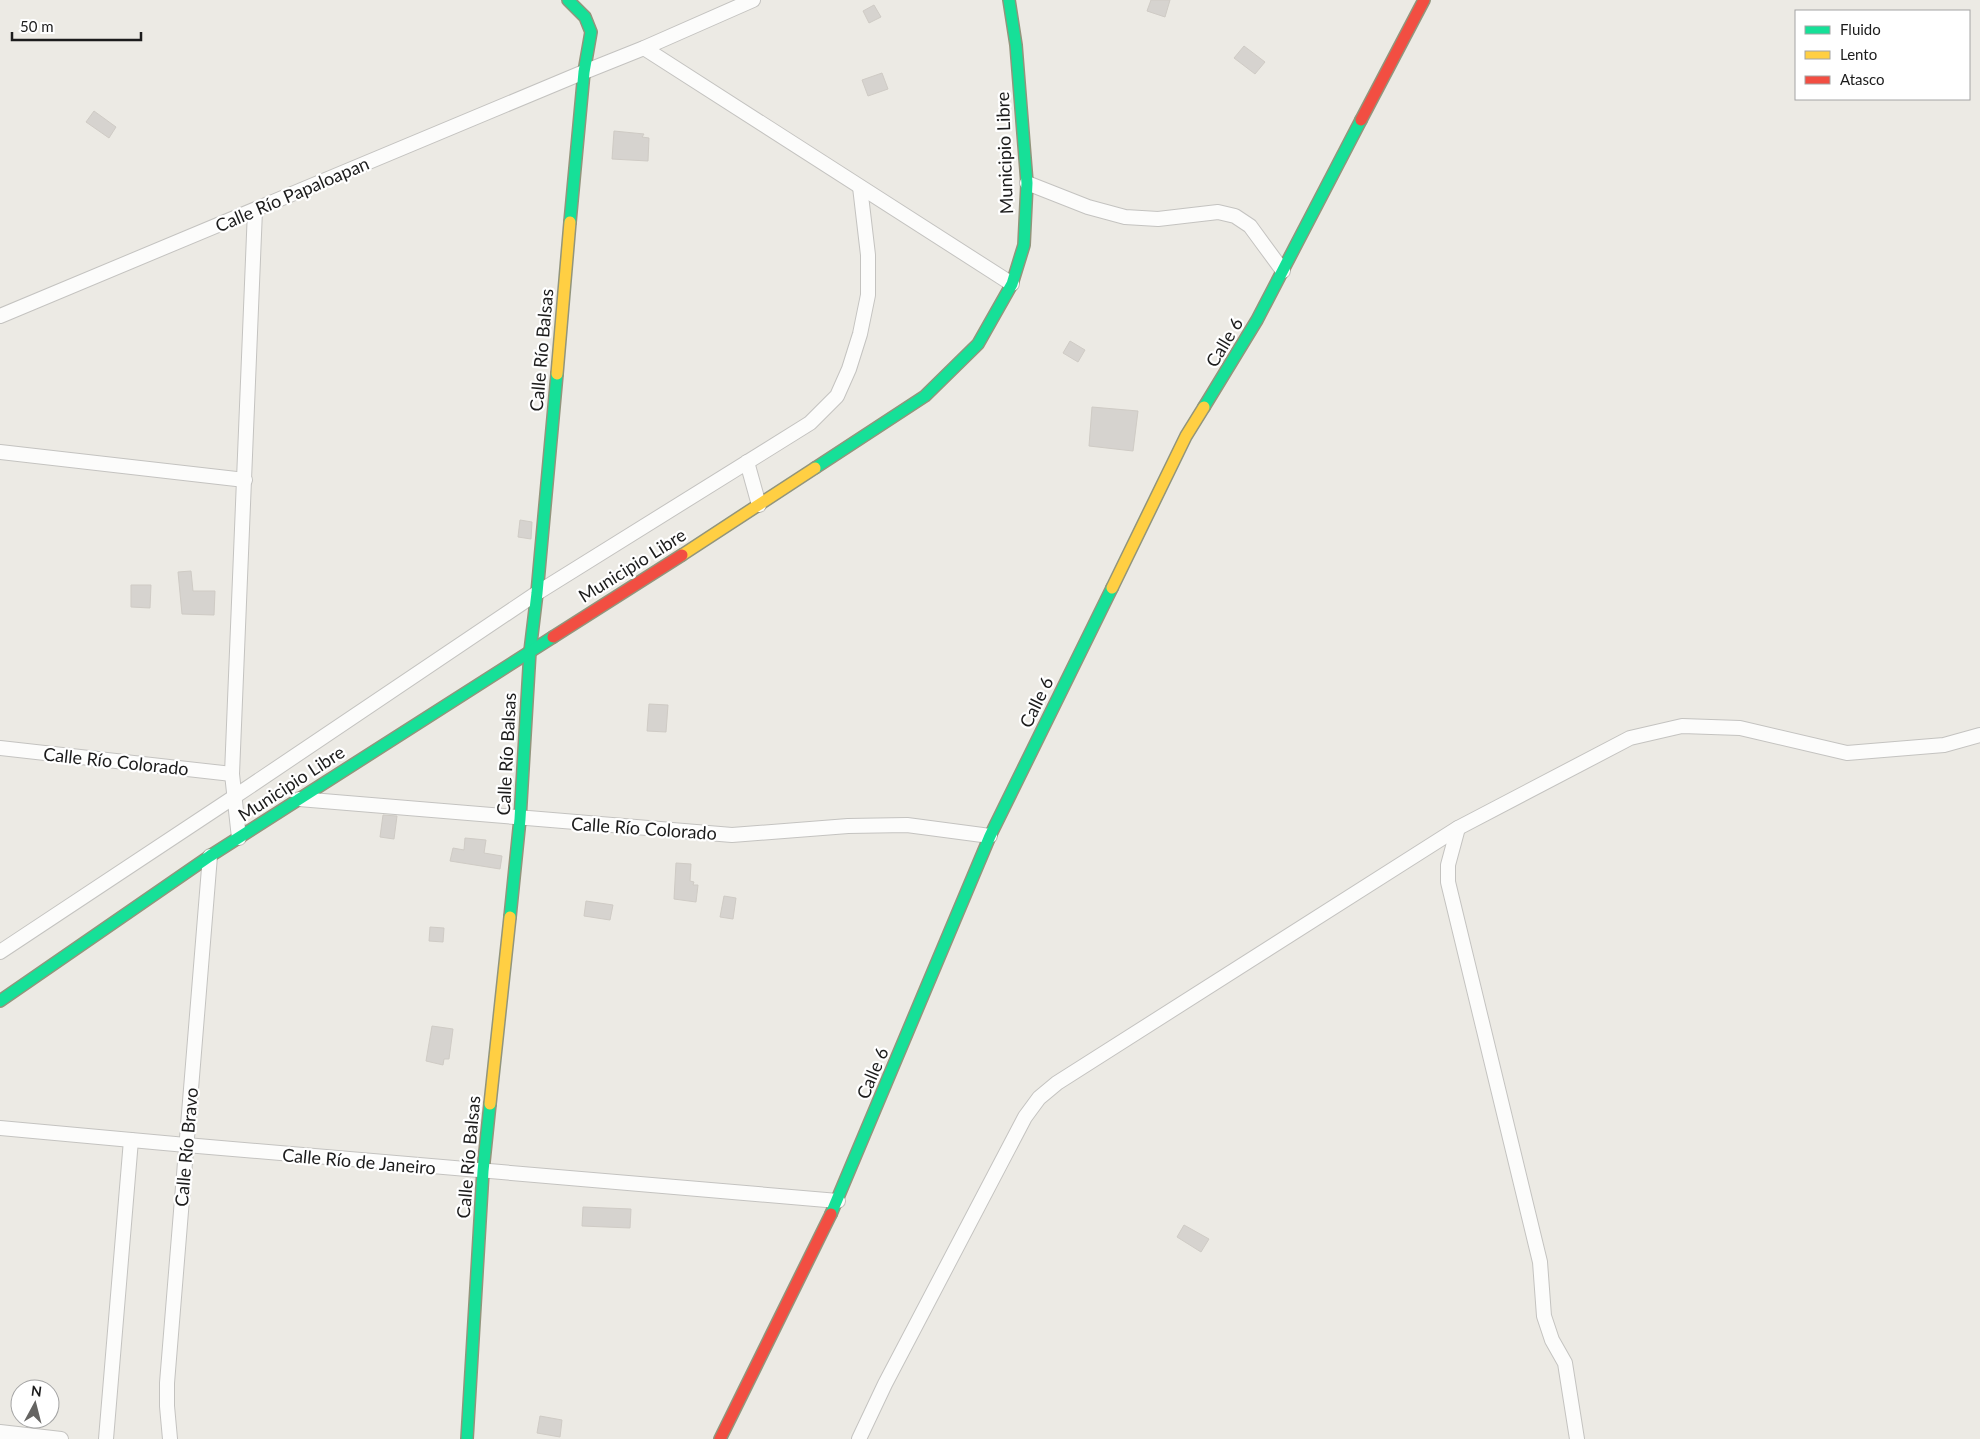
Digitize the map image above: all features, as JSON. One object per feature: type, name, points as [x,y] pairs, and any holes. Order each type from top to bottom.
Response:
[{"type":"street","name":"Calle Río Balsas","points":[[467,1439],[483,1171],[520,819],[530,651],[584,72],[591,38],[591,25],[583,12],[568,0]]},
{"type":"street","name":"Calle Río Papaloapan","points":[[0,316],[644,48],[753,0]]},
{"type":"street","name":"Municipio Libre","points":[[0,1002],[210,856],[926,396],[978,344],[1012,284],[1024,245],[1027,183],[1016,45],[1009,0]]},
{"type":"street","name":"Calle 6","points":[[720,1439],[838,1201],[990,836],[1186,436],[1257,320],[1424,0]]},
{"type":"street","points":[[644,48],[1012,284]]},
{"type":"street","points":[[1027,183],[1088,207],[1125,217],[1158,219],[1218,212],[1235,216],[1250,226],[1283,272]]},
{"type":"street","points":[[0,952],[536,593],[810,424],[836,396],[849,369],[860,334],[868,295],[868,255],[860,188]]},
{"type":"street","points":[[238,838],[232,774],[255,210]]},
{"type":"street","points":[[0,452],[245,480]]},
{"type":"street","points":[[747,462],[759,505]]},
{"type":"street","points":[[859,1439],[885,1384],[1007,1152],[1039,1098],[1057,1083],[1458,828],[1630,738],[1682,726],[1740,728],[1848,753],[1944,744],[1980,735]]},
{"type":"street","name":"Calle Río Colorado","points":[[0,748],[232,774]]},
{"type":"street","name":"Calle Río Colorado","points":[[299,799],[520,819],[732,835],[848,826],[907,825],[990,836]]},
{"type":"street","points":[[1458,828],[1448,865],[1448,882],[1540,1262],[1544,1316],[1552,1340],[1565,1363],[1577,1439]]},
{"type":"street","name":"Calle Río Bravo","points":[[170,1439],[167,1383],[210,856]]},
{"type":"street","name":"Calle Río de Janeiro","points":[[0,1128],[838,1201]]},
{"type":"street","points":[[106,1439],[131,1140]]},
{"type":"street","points":[[0,1432],[61,1439]]},
{"type":"building","points":[[1151,0],[1170,0],[1165,17],[1147,11]]},
{"type":"building","points":[[874,5],[881,17],[869,23],[863,11]]},
{"type":"building","points":[[1244,46],[1265,62],[1255,74],[1234,58]]},
{"type":"building","points":[[882,73],[888,89],[868,96],[862,80]]},
{"type":"building","points":[[94,111],[116,127],[109,138],[86,122]]},
{"type":"building","points":[[614,131],[644,134],[642,137],[649,138],[648,161],[612,159]]},
{"type":"building","points":[[1070,341],[1085,350],[1078,362],[1063,353]]},
{"type":"building","points":[[1092,407],[1138,411],[1133,451],[1089,446]]},
{"type":"building","points":[[520,520],[532,522],[531,539],[518,537]]},
{"type":"building","points":[[191,571],[193,591],[215,591],[214,615],[182,614],[178,572]]},
{"type":"building","points":[[131,585],[151,585],[150,608],[131,607]]},
{"type":"building","points":[[649,704],[668,705],[666,732],[647,731]]},
{"type":"building","points":[[383,815],[397,816],[394,839],[380,837]]},
{"type":"building","points":[[465,838],[486,840],[484,853],[502,856],[500,869],[450,861],[453,848],[464,850]]},
{"type":"building","points":[[676,863],[691,864],[690,881],[694,882],[693,885],[698,885],[696,902],[674,899]]},
{"type":"building","points":[[724,896],[736,898],[733,919],[720,917]]},
{"type":"building","points":[[586,901],[613,905],[610,920],[584,916]]},
{"type":"building","points":[[430,927],[444,928],[443,942],[429,941]]},
{"type":"building","points":[[432,1026],[453,1029],[449,1059],[444,1059],[443,1065],[426,1061]]},
{"type":"building","points":[[583,1207],[631,1209],[630,1228],[582,1226]]},
{"type":"building","points":[[1184,1225],[1209,1239],[1201,1252],[1177,1237]]},
{"type":"building","points":[[540,1416],[562,1420],[560,1437],[537,1433]]},
{"type":"traffic: fast","points":[[568,0],[585,17],[591,32],[584,72],[570,222]]},
{"type":"traffic: fast","points":[[815,468],[925,396],[978,344],[1012,284],[1024,245],[1027,183],[1016,45],[1009,0]]},
{"type":"traffic: fast","points":[[1204,407],[1257,320],[1361,120]]},
{"type":"traffic: fast","points":[[510,917],[520,819],[530,651],[557,374]]},
{"type":"traffic: fast","points":[[831,1214],[990,836],[1112,588]]},
{"type":"traffic: fast","points":[[0,1001],[210,856],[553,637]]},
{"type":"traffic: fast","points":[[467,1439],[483,1171],[490,1104]]},
{"type":"traffic: slow","points":[[557,374],[570,222]]},
{"type":"traffic: slow","points":[[1112,588],[1186,436],[1204,407]]},
{"type":"traffic: slow","points":[[682,555],[815,468]]},
{"type":"traffic: slow","points":[[490,1104],[510,917]]},
{"type":"traffic: jam","points":[[1361,120],[1424,0]]},
{"type":"traffic: jam","points":[[553,637],[682,555]]},
{"type":"traffic: jam","points":[[720,1439],[831,1214]]}]
